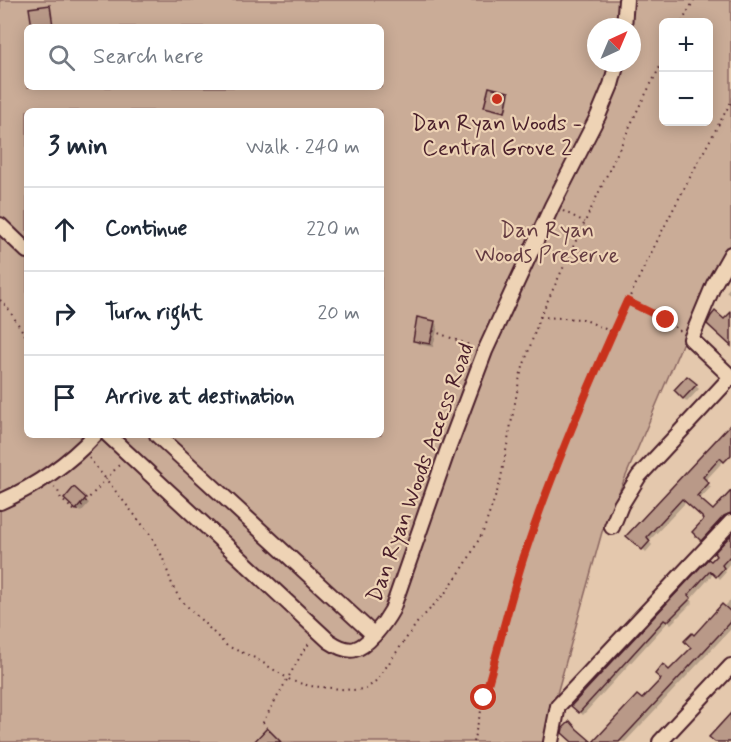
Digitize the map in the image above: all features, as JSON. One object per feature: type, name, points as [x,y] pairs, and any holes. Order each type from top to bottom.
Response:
[{"type":"street","points":[[625,18],[626,0]]},
{"type":"street","name":"Dan Ryan Woods Access Road","points":[[111,438],[329,642],[349,650],[358,649],[368,642],[384,624],[392,610],[485,351],[552,206],[598,116],[614,72]]},
{"type":"street","points":[[0,225],[24,248]]},
{"type":"street","points":[[612,527],[625,498],[639,476],[731,377],[691,339],[714,284],[731,254]]},
{"type":"street","points":[[0,502],[22,493],[60,468],[92,438]]},
{"type":"street","points":[[160,438],[374,635]]},
{"type":"street","points":[[551,742],[558,706],[731,522]]},
{"type":"street","points":[[660,742],[731,666]]},
{"type":"path","points":[[684,18],[694,0]]},
{"type":"path","points":[[520,376],[540,317],[659,67]]},
{"type":"path","points":[[473,742],[528,546],[568,437],[627,301],[690,176],[731,102]]},
{"type":"path","points":[[552,206],[585,222]]},
{"type":"path","points":[[0,300],[24,333]]},
{"type":"path","points":[[627,301],[666,320],[691,339]]},
{"type":"path","points":[[540,317],[583,319],[613,332]]},
{"type":"path","points":[[433,331],[485,351]]},
{"type":"path","points":[[58,491],[62,499],[76,512],[128,455]]},
{"type":"path","points":[[267,729],[263,722],[304,648],[320,633]]},
{"type":"green space","name":"Dan Ryan Woods Preserve","points":[[0,0],[731,0],[731,248],[686,335],[602,532],[545,742],[0,742]]},
{"type":"building","points":[[50,5],[53,24],[32,24],[29,8]]},
{"type":"building","name":"Dan Ryan Woods - Central Grove 2","points":[[489,87],[509,92],[505,112],[484,107]]},
{"type":"building","points":[[715,311],[724,319],[731,312],[731,346],[707,324]]},
{"type":"building","points":[[417,317],[435,321],[430,344],[413,341]]},
{"type":"building","points":[[687,376],[697,384],[683,399],[674,390]]},
{"type":"building","points":[[731,424],[731,455],[724,462],[720,458],[703,477],[709,483],[697,496],[713,510],[731,491],[731,513],[724,516],[701,541],[692,532],[703,520],[702,517],[682,499],[647,537],[650,541],[642,550],[626,536]]},
{"type":"building","points":[[74,487],[86,498],[76,510],[64,499]]},
{"type":"building","points":[[731,535],[731,555],[722,565],[724,568],[716,577],[710,571],[688,595],[691,598],[667,622],[664,620],[579,713],[571,706],[708,559],[711,561],[716,556],[714,553]]},
{"type":"building","points":[[722,604],[731,612],[731,622],[619,742],[593,742],[637,695],[642,699],[661,679],[655,674],[663,664],[669,670],[691,648],[684,641],[692,633],[694,635]]},
{"type":"building","points":[[731,713],[731,742],[715,742],[709,737]]},
{"type":"building","points":[[570,721],[592,742],[572,742],[562,733],[563,728]]},
{"type":"building","points":[[267,728],[281,742],[254,742]]},
{"type":"place","name":"Dan Ryan Woods - Central Grove 2","points":[[497,99]]},
{"type":"route","points":[[484,698],[524,557],[543,501],[593,376],[627,301],[666,320]]}]
